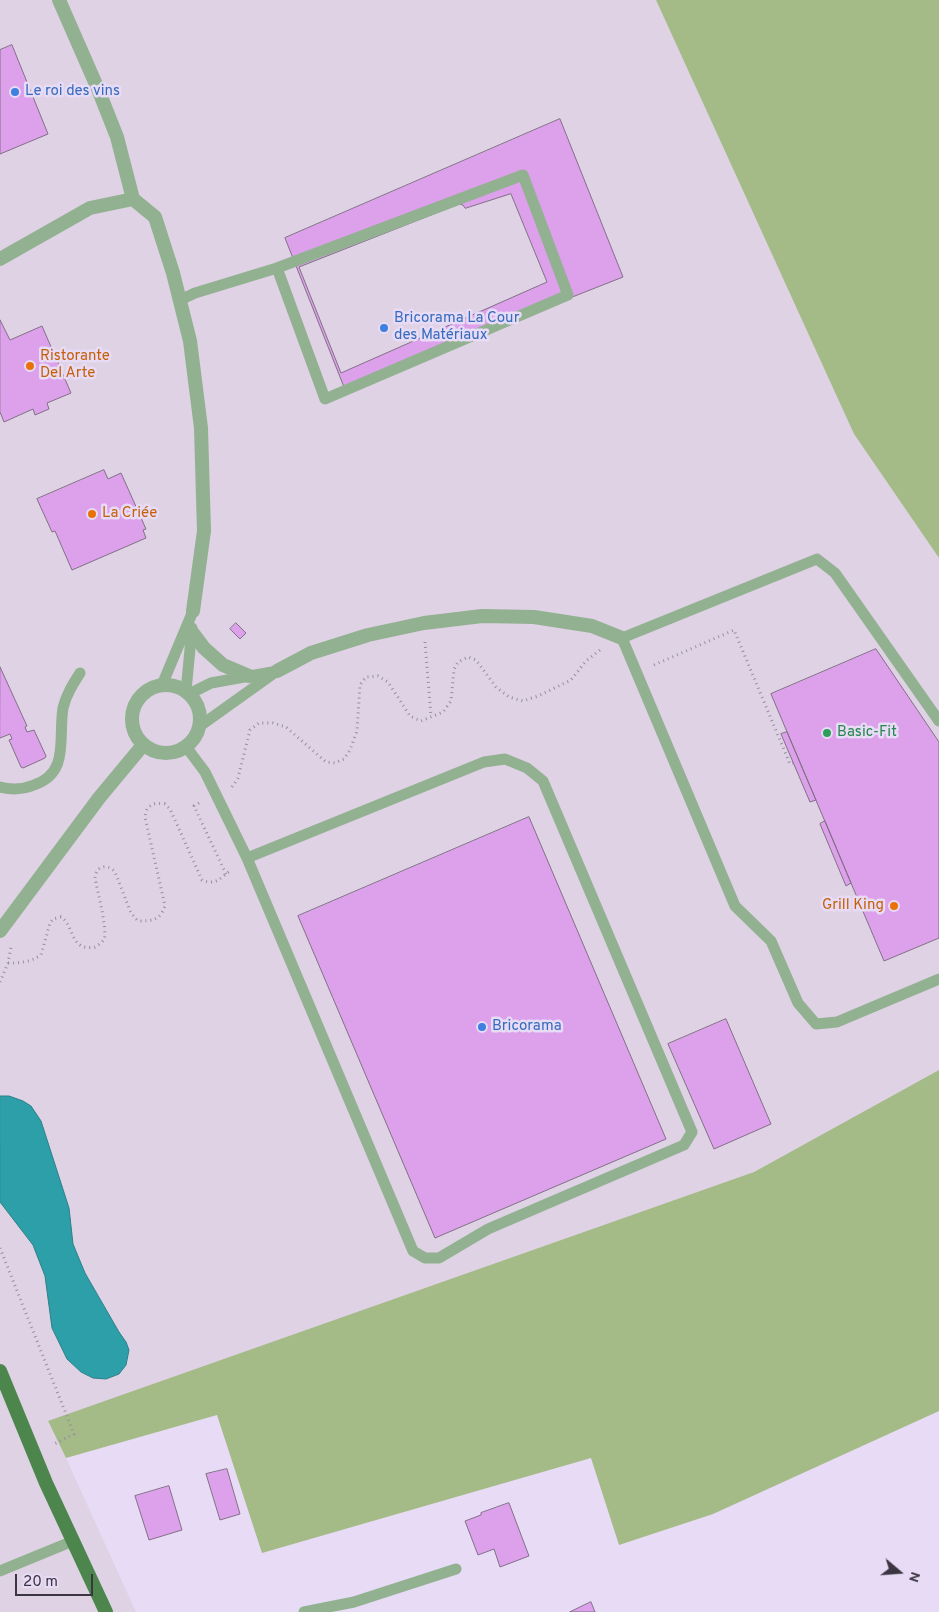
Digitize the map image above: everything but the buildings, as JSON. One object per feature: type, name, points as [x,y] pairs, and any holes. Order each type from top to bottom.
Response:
[{"type":"main road","points":[[0,1371],[34,1455],[106,1612]]},
{"type":"street","points":[[60,0],[117,137],[133,199],[155,217],[174,273],[190,342],[201,428],[204,531],[193,611]]},
{"type":"street","points":[[0,259],[90,208],[133,199]]},
{"type":"street","points":[[277,671],[311,653],[368,635],[424,623],[482,616],[534,617],[592,626],[622,638]]},
{"type":"street","points":[[192,632],[204,648],[223,665],[249,676]]},
{"type":"street","points":[[162,685],[174,686],[187,692],[197,703],[201,719],[198,735],[187,748],[173,754],[157,753],[144,745],[135,734],[132,720],[135,705],[142,696],[151,688],[162,685]]},
{"type":"street","points":[[0,930],[99,798],[144,745]]},
{"type":"lane","points":[[180,300],[195,293],[277,268],[523,175],[568,295],[325,399],[277,268]]},
{"type":"lane","points":[[939,721],[835,573],[818,559],[622,638],[735,906],[771,941],[798,1003],[816,1024],[837,1022],[939,979]]},
{"type":"lane","points":[[193,611],[187,692],[210,683],[277,671]]},
{"type":"lane","points":[[162,685],[193,611]]},
{"type":"lane","points":[[200,726],[277,671]]},
{"type":"lane","points":[[0,787],[24,789],[43,782],[54,773],[60,759],[64,704],[80,673]]},
{"type":"lane","points":[[187,748],[205,772],[247,858],[413,1251],[425,1258],[439,1258],[488,1229],[684,1145],[692,1132],[543,780],[527,768],[505,759],[484,762],[247,858]]},
{"type":"lane","points":[[0,1571],[73,1541]]},
{"type":"lane","points":[[304,1612],[354,1602],[456,1569]]},
{"type":"path","points":[[424,623],[431,716]]},
{"type":"path","points":[[637,673],[734,630],[790,764],[794,762]]},
{"type":"path","points":[[226,874],[194,806],[234,786],[238,778],[250,730],[259,723],[273,723],[286,727],[326,762],[336,763],[344,758],[350,750],[357,731],[360,685],[366,677],[378,676],[388,682],[410,716],[421,721],[443,712],[451,701],[454,669],[458,662],[468,657],[476,660],[496,687],[508,697],[523,701],[571,680],[586,661],[600,650],[607,656]]},
{"type":"path","points":[[8,963],[22,963],[33,960],[41,955],[50,922],[53,918],[60,917],[65,919],[78,944],[91,948],[98,946],[104,939],[105,930],[95,878],[98,868],[104,866],[111,868],[115,872],[131,914],[138,921],[157,918],[162,913],[165,906],[145,817],[146,810],[150,806],[158,803],[165,804],[170,809],[202,880],[210,883],[217,881],[247,858]]},
{"type":"path","points":[[0,930],[12,942],[8,963],[0,982]]},
{"type":"path","points":[[0,1248],[74,1434],[34,1455]]},
{"type":"shaded area","points":[[0,0],[656,0],[854,434],[939,558],[939,1070],[754,1172],[48,1422],[136,1612],[0,1612]]},
{"type":"shaded area","points":[[656,0],[939,0],[939,558],[854,434]]},
{"type":"shaded area","points":[[939,1070],[939,1411],[713,1514],[619,1545],[591,1458],[262,1553],[217,1415],[66,1458],[48,1421],[754,1172]]},
{"type":"shaded area","points":[[0,1096],[9,1096],[23,1101],[31,1106],[41,1121],[69,1208],[73,1244],[85,1273],[129,1350],[126,1365],[119,1374],[106,1379],[93,1378],[81,1372],[67,1359],[52,1328],[45,1276],[33,1245],[0,1202]]},
{"type":"place","name":"Le roi des vins","points":[[15,92]]},
{"type":"place","name":"Bricorama La Cour des Matériaux","points":[[384,328]]},
{"type":"place","name":"Ristorante Del Arte","points":[[30,366]]},
{"type":"place","name":"La Criée","points":[[92,514]]},
{"type":"place","name":"Basic-Fit","points":[[827,733]]},
{"type":"place","name":"Grill King","points":[[894,906]]},
{"type":"place","name":"Bricorama","points":[[482,1027]]}]
